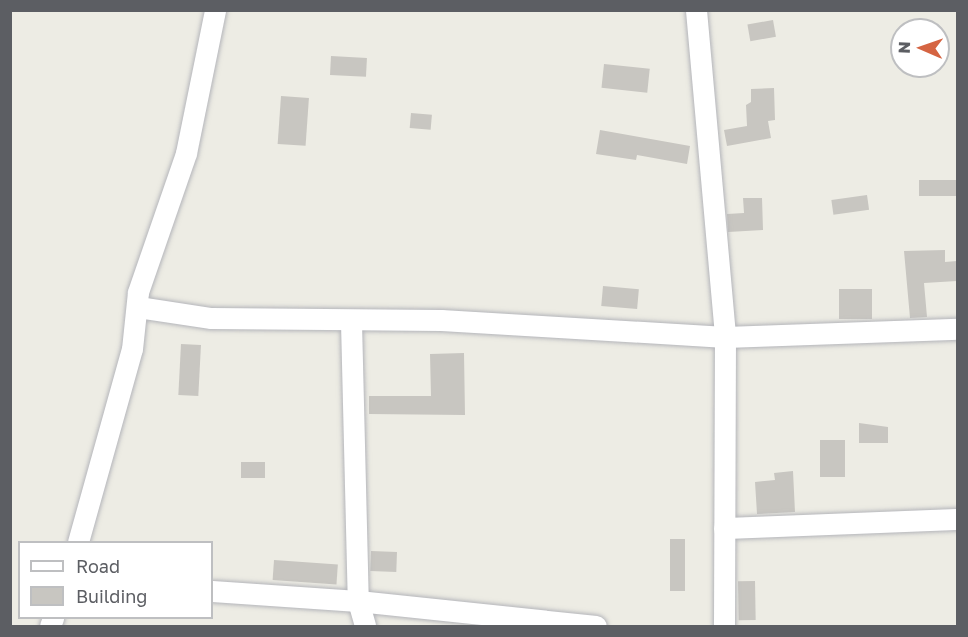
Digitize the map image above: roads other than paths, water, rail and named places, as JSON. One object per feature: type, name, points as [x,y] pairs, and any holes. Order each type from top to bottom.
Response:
[{"type":"street","points":[[79,541],[132,349],[138,292],[186,153],[215,10]]},
{"type":"street","points":[[696,10],[725,337],[724,627]]},
{"type":"street","points":[[138,307],[211,318],[351,322],[441,320],[725,337],[957,329]]},
{"type":"street","points":[[351,322],[358,601],[365,627]]},
{"type":"street","points":[[724,528],[957,519]]},
{"type":"street","points":[[213,591],[358,601],[596,627]]}]
